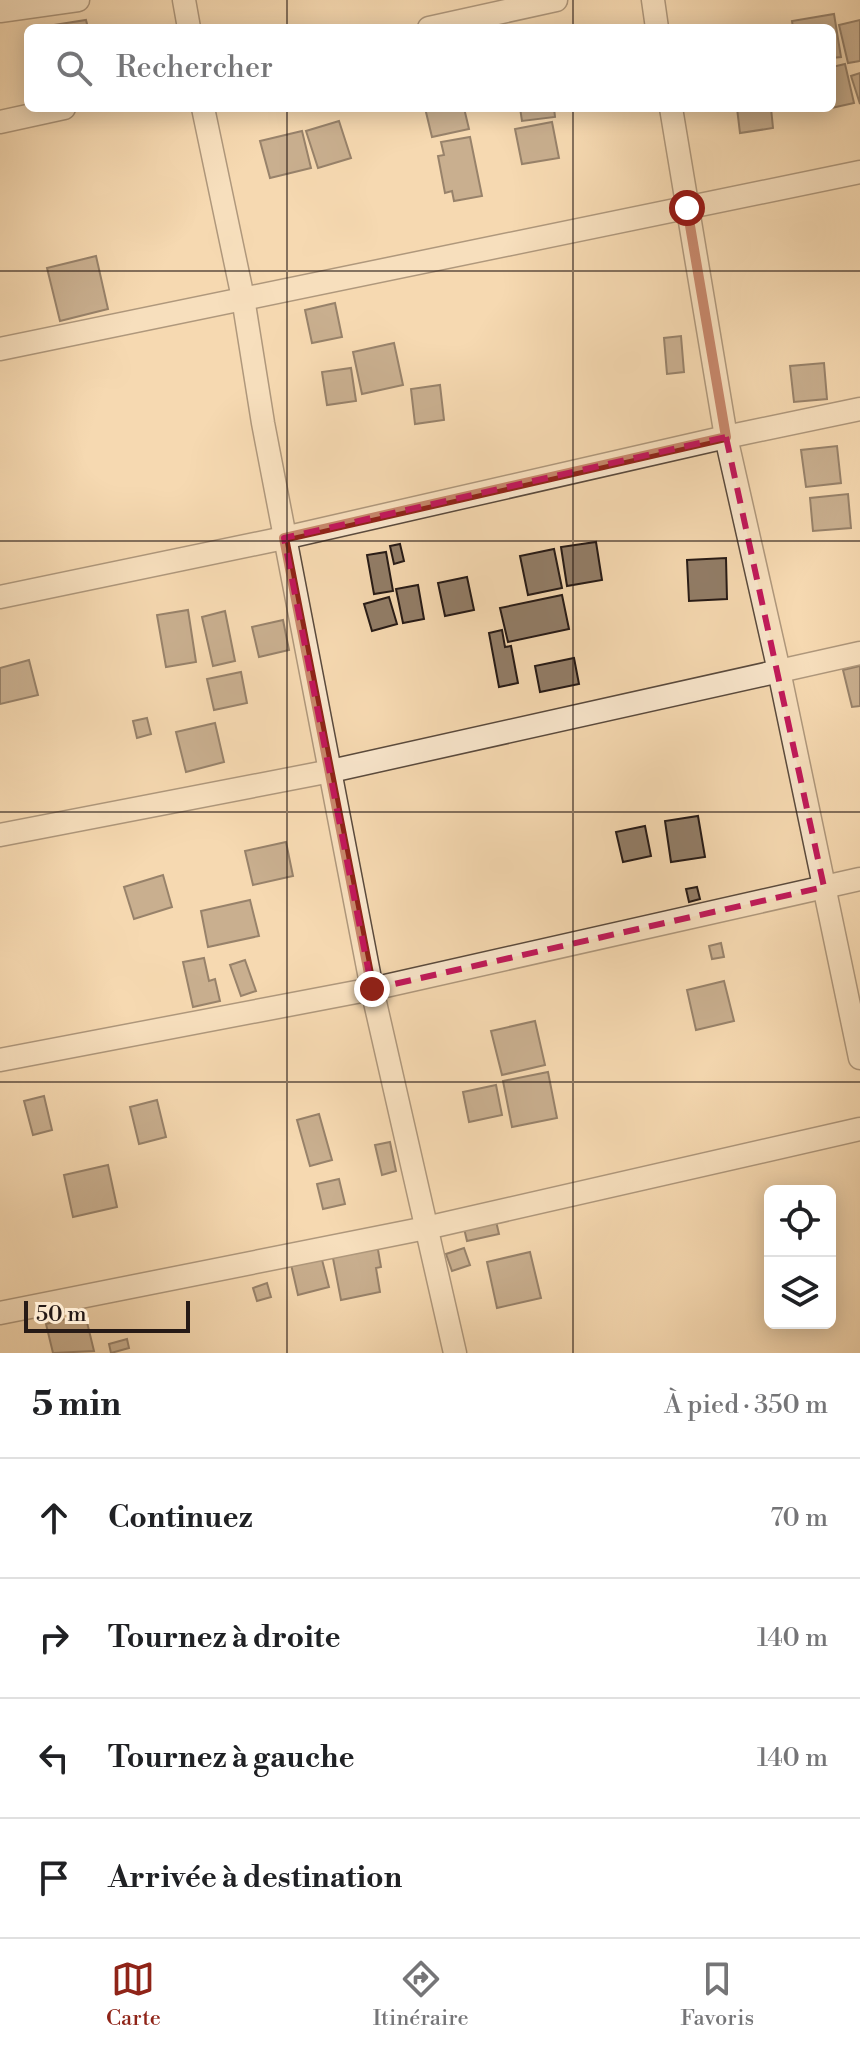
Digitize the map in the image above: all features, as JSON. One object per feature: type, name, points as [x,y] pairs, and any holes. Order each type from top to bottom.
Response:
[{"type":"street","points":[[0,11],[78,0]]},
{"type":"street","points":[[184,0],[188,24]]},
{"type":"street","points":[[447,24],[556,0]]},
{"type":"street","points":[[653,0],[656,24]]},
{"type":"street","points":[[0,122],[46,112]]},
{"type":"street","points":[[204,112],[243,298],[284,538],[372,989],[455,1353]]},
{"type":"street","points":[[672,112],[726,437],[779,671],[860,1058]]},
{"type":"street","points":[[0,349],[860,172]]},
{"type":"street","points":[[0,597],[284,538],[860,409]]},
{"type":"street","points":[[0,835],[331,771],[860,653]]},
{"type":"street","points":[[0,1060],[372,989],[860,879]]},
{"type":"street","points":[[0,1313],[426,1228],[860,1129]]},
{"type":"highlighted area","points":[[726,437],[824,887],[372,989],[284,538]]},
{"type":"building","points":[[834,14],[836,24],[792,24],[792,21]]},
{"type":"building","points":[[86,20],[87,24],[60,24]]},
{"type":"building","points":[[860,20],[860,61],[848,63],[839,25]]},
{"type":"building","points":[[836,26],[841,57],[836,58]]},
{"type":"building","points":[[845,64],[854,103],[836,107],[836,66]]},
{"type":"building","points":[[860,73],[860,104],[851,76]]},
{"type":"building","points":[[426,112],[465,112],[469,129],[432,137]]},
{"type":"building","points":[[521,112],[554,112],[555,117],[522,121]]},
{"type":"building","points":[[737,112],[771,112],[773,128],[740,133]]},
{"type":"building","points":[[339,121],[351,158],[318,168],[306,131]]},
{"type":"building","points":[[552,122],[559,158],[522,164],[515,129]]},
{"type":"building","points":[[302,131],[311,168],[270,178],[260,141]]},
{"type":"building","points":[[470,137],[482,196],[454,201],[452,191],[445,193],[438,156],[444,155],[441,142]]},
{"type":"building","points":[[96,256],[108,309],[60,321],[47,268]]},
{"type":"building","points":[[335,303],[342,337],[312,343],[305,310]]},
{"type":"building","points":[[681,336],[684,372],[667,374],[664,338]]},
{"type":"building","points":[[394,343],[403,385],[362,394],[353,352]]},
{"type":"building","points":[[824,363],[827,399],[794,402],[790,366]]},
{"type":"building","points":[[351,368],[356,401],[327,405],[322,372]]},
{"type":"building","points":[[440,385],[444,420],[415,424],[411,389]]},
{"type":"building","points":[[837,446],[841,483],[806,487],[801,450]]},
{"type":"building","points":[[848,494],[851,528],[813,531],[810,498]]},
{"type":"building","points":[[596,542],[602,580],[567,586],[561,547]]},
{"type":"building","points":[[400,544],[404,561],[394,564],[390,546]]},
{"type":"building","points":[[554,549],[562,588],[528,595],[520,556]]},
{"type":"building","points":[[386,552],[393,591],[374,594],[367,555]]},
{"type":"building","points":[[726,558],[727,599],[689,601],[687,560]]},
{"type":"building","points":[[467,577],[474,610],[445,616],[438,583]]},
{"type":"building","points":[[418,585],[424,619],[403,623],[396,589]]},
{"type":"building","points":[[562,595],[569,629],[508,642],[500,608]]},
{"type":"building","points":[[389,597],[397,624],[372,631],[364,604]]},
{"type":"building","points":[[188,610],[196,662],[166,667],[157,615]]},
{"type":"building","points":[[225,611],[235,661],[213,666],[202,617]]},
{"type":"building","points":[[283,620],[289,650],[259,657],[252,627]]},
{"type":"building","points":[[502,630],[505,647],[511,646],[518,683],[499,687],[489,633]]},
{"type":"building","points":[[574,658],[579,684],[540,692],[535,666]]},
{"type":"building","points":[[29,660],[38,695],[0,704],[0,668]]},
{"type":"building","points":[[860,666],[860,706],[852,707],[843,670]]},
{"type":"building","points":[[241,672],[247,703],[214,710],[207,679]]},
{"type":"building","points":[[147,718],[151,734],[137,738],[133,721]]},
{"type":"building","points":[[215,723],[224,762],[186,772],[176,732]]},
{"type":"building","points":[[698,816],[705,857],[671,862],[665,821]]},
{"type":"building","points":[[645,826],[651,856],[623,862],[616,832]]},
{"type":"building","points":[[286,842],[293,876],[253,885],[245,851]]},
{"type":"building","points":[[163,875],[172,907],[134,919],[124,887]]},
{"type":"building","points":[[697,887],[700,899],[689,902],[686,889]]},
{"type":"building","points":[[250,900],[259,936],[208,947],[201,911]]},
{"type":"building","points":[[721,943],[724,957],[712,959],[709,946]]},
{"type":"building","points":[[204,958],[209,981],[215,979],[220,1001],[193,1007],[183,962]]},
{"type":"building","points":[[245,960],[256,991],[241,996],[230,965]]},
{"type":"building","points":[[724,981],[734,1021],[696,1030],[687,990]]},
{"type":"building","points":[[535,1021],[545,1065],[502,1075],[491,1031]]},
{"type":"building","points":[[548,1072],[557,1118],[512,1127],[503,1081]]},
{"type":"building","points":[[496,1085],[502,1115],[469,1122],[463,1092]]},
{"type":"building","points":[[44,1096],[52,1130],[33,1135],[24,1101]]},
{"type":"building","points":[[157,1100],[166,1137],[139,1144],[130,1107]]},
{"type":"building","points":[[319,1114],[332,1160],[310,1166],[297,1120]]},
{"type":"building","points":[[390,1142],[396,1171],[382,1175],[375,1145]]},
{"type":"building","points":[[108,1165],[117,1207],[73,1217],[64,1175]]},
{"type":"building","points":[[339,1179],[345,1204],[323,1209],[317,1184]]},
{"type":"building","points":[[495,1217],[499,1234],[467,1241],[463,1224]]},
{"type":"building","points":[[377,1244],[381,1267],[376,1268],[380,1292],[341,1300],[332,1253]]},
{"type":"building","points":[[464,1248],[470,1265],[452,1271],[446,1254]]},
{"type":"building","points":[[320,1252],[329,1287],[298,1295],[290,1260]]},
{"type":"building","points":[[530,1252],[541,1298],[497,1308],[487,1262]]},
{"type":"building","points":[[267,1283],[271,1297],[257,1301],[253,1288]]},
{"type":"building","points":[[85,1314],[94,1351],[53,1353],[46,1324]]},
{"type":"building","points":[[127,1339],[129,1348],[111,1353],[109,1344]]},
{"type":"route","points":[[372,989],[284,538],[726,437],[687,208]]}]
